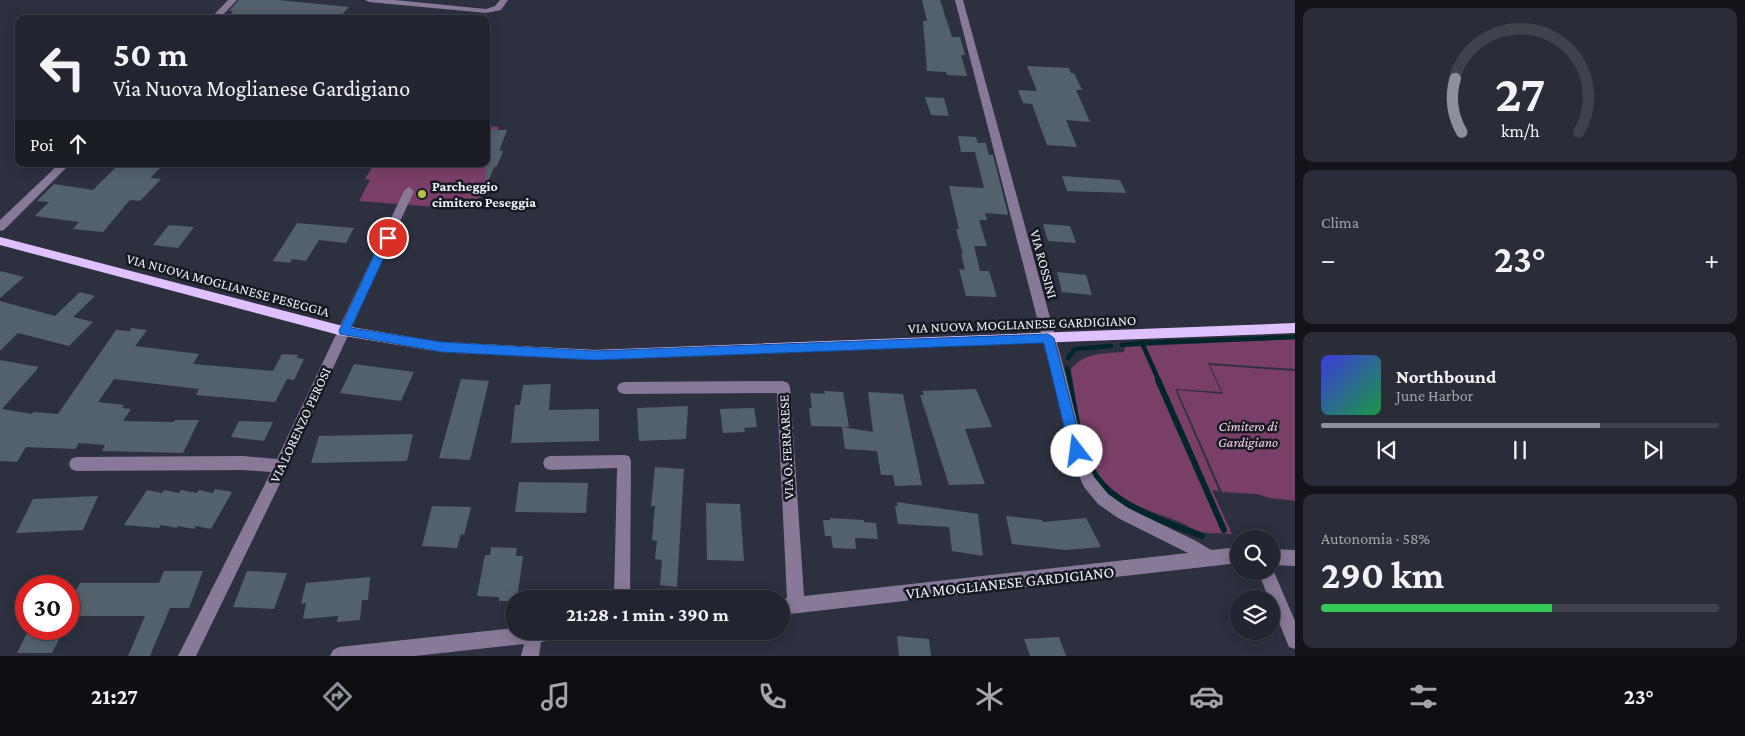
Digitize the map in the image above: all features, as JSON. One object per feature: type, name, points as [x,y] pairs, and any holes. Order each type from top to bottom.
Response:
[{"type":"main road","name":"VIA NUOVA MOGLIANESE PESEGGIA","points":[[0,241],[344,331],[442,347],[594,355],[750,351]]},
{"type":"main road","name":"VIA NUOVA MOGLIANESE GARDIGIANO","points":[[750,351],[1295,328]]},
{"type":"street","points":[[218,15],[233,0]]},
{"type":"street","points":[[369,0],[486,11],[498,8],[504,0]]},
{"type":"street","name":"VIA ROSSINI","points":[[959,0],[1078,455],[1089,482],[1103,500],[1123,513],[1191,546],[1210,560]]},
{"type":"street","points":[[0,227],[62,167]]},
{"type":"street","name":"VIA LORENZO PEROSI","points":[[187,656],[281,466],[409,191]]},
{"type":"street","name":"VIA O. FERRARESE","points":[[624,388],[783,387],[789,590]]},
{"type":"street","points":[[550,463],[624,461],[622,590]]},
{"type":"street","points":[[76,464],[244,463],[281,466]]},
{"type":"street","name":"VIA MOGLIANESE GARDIGIANO","points":[[790,606],[1230,557]]},
{"type":"street","points":[[1280,557],[1295,558]]},
{"type":"street","points":[[1270,580],[1295,641]]},
{"type":"street","points":[[339,656],[505,637]]},
{"type":"street","points":[[530,656],[533,640]]},
{"type":"green space","points":[[490,126],[499,127],[498,130],[507,130],[499,150],[503,151],[496,167],[492,167],[474,210],[359,201],[370,180],[365,179],[372,167],[490,167]]},
{"type":"green space","points":[[1295,339],[1295,369],[1208,363],[1221,392],[1175,389],[1219,491],[1212,490],[1230,530],[1230,534],[1201,532],[1145,509],[1111,489],[1095,469],[1087,448],[1080,420],[1071,369],[1082,359],[1095,355],[1124,352],[1125,347]]},
{"type":"green space","name":"Cimitero di Gardigiano","points":[[1210,365],[1295,371],[1295,501],[1270,498],[1257,494],[1222,492],[1177,390],[1223,394]]},
{"type":"building","points":[[239,0],[278,0],[349,7],[342,15],[230,15],[233,11],[229,11]]},
{"type":"building","points":[[922,0],[940,0],[952,37],[960,37],[965,55],[961,55],[967,76],[927,71],[923,21],[927,21]]},
{"type":"building","points":[[1027,66],[1069,68],[1071,73],[1074,73],[1082,90],[1076,90],[1090,122],[1066,120],[1077,147],[1047,145],[1032,104],[1023,103],[1018,90],[1037,91]]},
{"type":"building","points":[[925,97],[944,98],[949,116],[931,115]]},
{"type":"building","points":[[490,130],[507,130],[499,151],[503,151],[488,182],[486,182],[486,167],[490,167]]},
{"type":"building","points":[[958,136],[976,137],[978,143],[986,143],[989,155],[993,155],[1006,206],[1008,215],[985,213],[987,220],[979,220],[987,246],[974,246],[980,271],[989,271],[997,297],[966,296],[959,269],[965,270],[956,229],[959,229],[949,186],[984,188],[975,152],[961,152]]},
{"type":"building","points":[[116,167],[161,167],[150,178],[161,179],[140,201],[130,200],[103,232],[73,229],[79,222],[35,216],[49,202],[37,201],[54,184],[93,190]]},
{"type":"building","points":[[1062,176],[1120,180],[1126,193],[1067,191]]},
{"type":"building","points":[[297,223],[354,228],[346,243],[319,240],[306,261],[292,259],[290,263],[273,261]]},
{"type":"building","points":[[1043,224],[1070,226],[1076,243],[1048,241]]},
{"type":"building","points":[[169,225],[194,227],[178,248],[153,245]]},
{"type":"building","points":[[0,271],[24,277],[0,298]]},
{"type":"building","points":[[1057,272],[1086,275],[1092,295],[1062,292]]},
{"type":"building","points":[[80,292],[95,296],[73,317],[93,322],[69,346],[18,333],[0,351],[0,301],[55,316]]},
{"type":"building","points":[[131,328],[147,330],[135,346],[199,354],[193,364],[273,371],[282,354],[298,355],[297,358],[304,359],[294,380],[287,379],[275,402],[196,395],[199,389],[114,379],[98,402],[124,405],[122,408],[131,409],[123,421],[174,422],[175,420],[199,420],[183,453],[102,451],[105,445],[79,443],[75,449],[26,447],[17,462],[0,461],[0,360],[39,367],[2,409],[32,414],[34,412],[58,414],[116,330],[130,331]]},
{"type":"building","points":[[354,364],[414,372],[401,401],[340,393]]},
{"type":"building","points":[[461,379],[489,381],[470,460],[439,458]]},
{"type":"building","points":[[551,384],[549,410],[599,409],[599,441],[511,443],[515,405],[520,405],[523,385]]},
{"type":"building","points":[[976,389],[992,427],[965,429],[985,484],[949,485],[920,395],[924,395],[922,391]]},
{"type":"building","points":[[824,391],[843,392],[849,427],[811,426],[809,408],[812,408],[810,393],[825,394]]},
{"type":"building","points":[[868,392],[903,394],[922,485],[895,486],[893,475],[881,475],[877,451],[845,449],[842,427],[873,432]]},
{"type":"building","points":[[688,406],[686,439],[639,441],[637,408]]},
{"type":"building","points":[[754,408],[757,427],[744,428],[745,432],[723,433],[720,409]]},
{"type":"building","points":[[239,421],[273,422],[264,441],[231,437]]},
{"type":"building","points":[[413,434],[407,461],[311,463],[319,436]]},
{"type":"building","points":[[655,467],[684,469],[677,587],[660,585],[662,560],[655,559],[657,541],[652,540],[655,506],[651,506]]},
{"type":"building","points":[[519,482],[588,483],[586,513],[515,512]]},
{"type":"building","points":[[215,489],[232,492],[211,529],[196,526],[194,529],[161,525],[159,528],[124,525],[147,490],[162,493],[164,490],[179,493],[181,490],[197,493],[199,490],[213,493]]},
{"type":"building","points":[[98,496],[83,530],[16,533],[33,499]]},
{"type":"building","points":[[897,502],[978,514],[983,556],[952,551],[949,527],[898,524],[895,506],[898,506]]},
{"type":"building","points":[[706,503],[740,504],[744,561],[707,560]]},
{"type":"building","points":[[432,506],[471,507],[464,535],[461,534],[457,548],[422,546]]},
{"type":"building","points":[[1006,516],[1042,520],[1043,522],[1086,518],[1101,547],[1066,550],[1012,544]]},
{"type":"building","points":[[830,518],[864,520],[864,522],[876,523],[878,539],[855,538],[856,549],[833,548],[831,536],[825,536],[823,520],[830,520]]},
{"type":"building","points":[[491,547],[517,548],[516,556],[523,556],[518,590],[505,590],[505,601],[499,601],[499,597],[477,596],[485,555],[490,555]]},
{"type":"building","points":[[164,571],[203,571],[189,608],[170,608],[150,656],[128,656],[145,616],[80,616],[80,583],[159,583]]},
{"type":"building","points":[[247,571],[287,573],[274,609],[233,607]]},
{"type":"building","points":[[370,577],[368,600],[362,600],[360,620],[337,622],[338,616],[303,619],[306,603],[301,604],[306,583]]},
{"type":"building","points":[[897,636],[929,639],[931,656],[899,656]]},
{"type":"building","points":[[1059,637],[1066,656],[1030,656],[1024,639]]},
{"type":"building","points":[[24,640],[58,640],[52,653],[17,653]]},
{"type":"waterway","points":[[1142,343],[1295,337]]},
{"type":"waterway","points":[[1122,345],[1142,343]]},
{"type":"waterway","points":[[1142,343],[1159,381]]},
{"type":"waterway","points":[[1068,358],[1075,349],[1111,346]]},
{"type":"waterway","points":[[1067,368],[1070,381]]},
{"type":"waterway","points":[[1069,380],[1084,451],[1094,473],[1103,485],[1114,495],[1142,512],[1202,536]]},
{"type":"waterway","points":[[1158,380],[1224,530]]},
{"type":"place","name":"Parcheggio cimitero Peseggia","points":[[422,194]]},
{"type":"route","points":[[388,238],[344,331],[442,347],[594,355],[750,351],[1048,338],[1077,451]]}]
